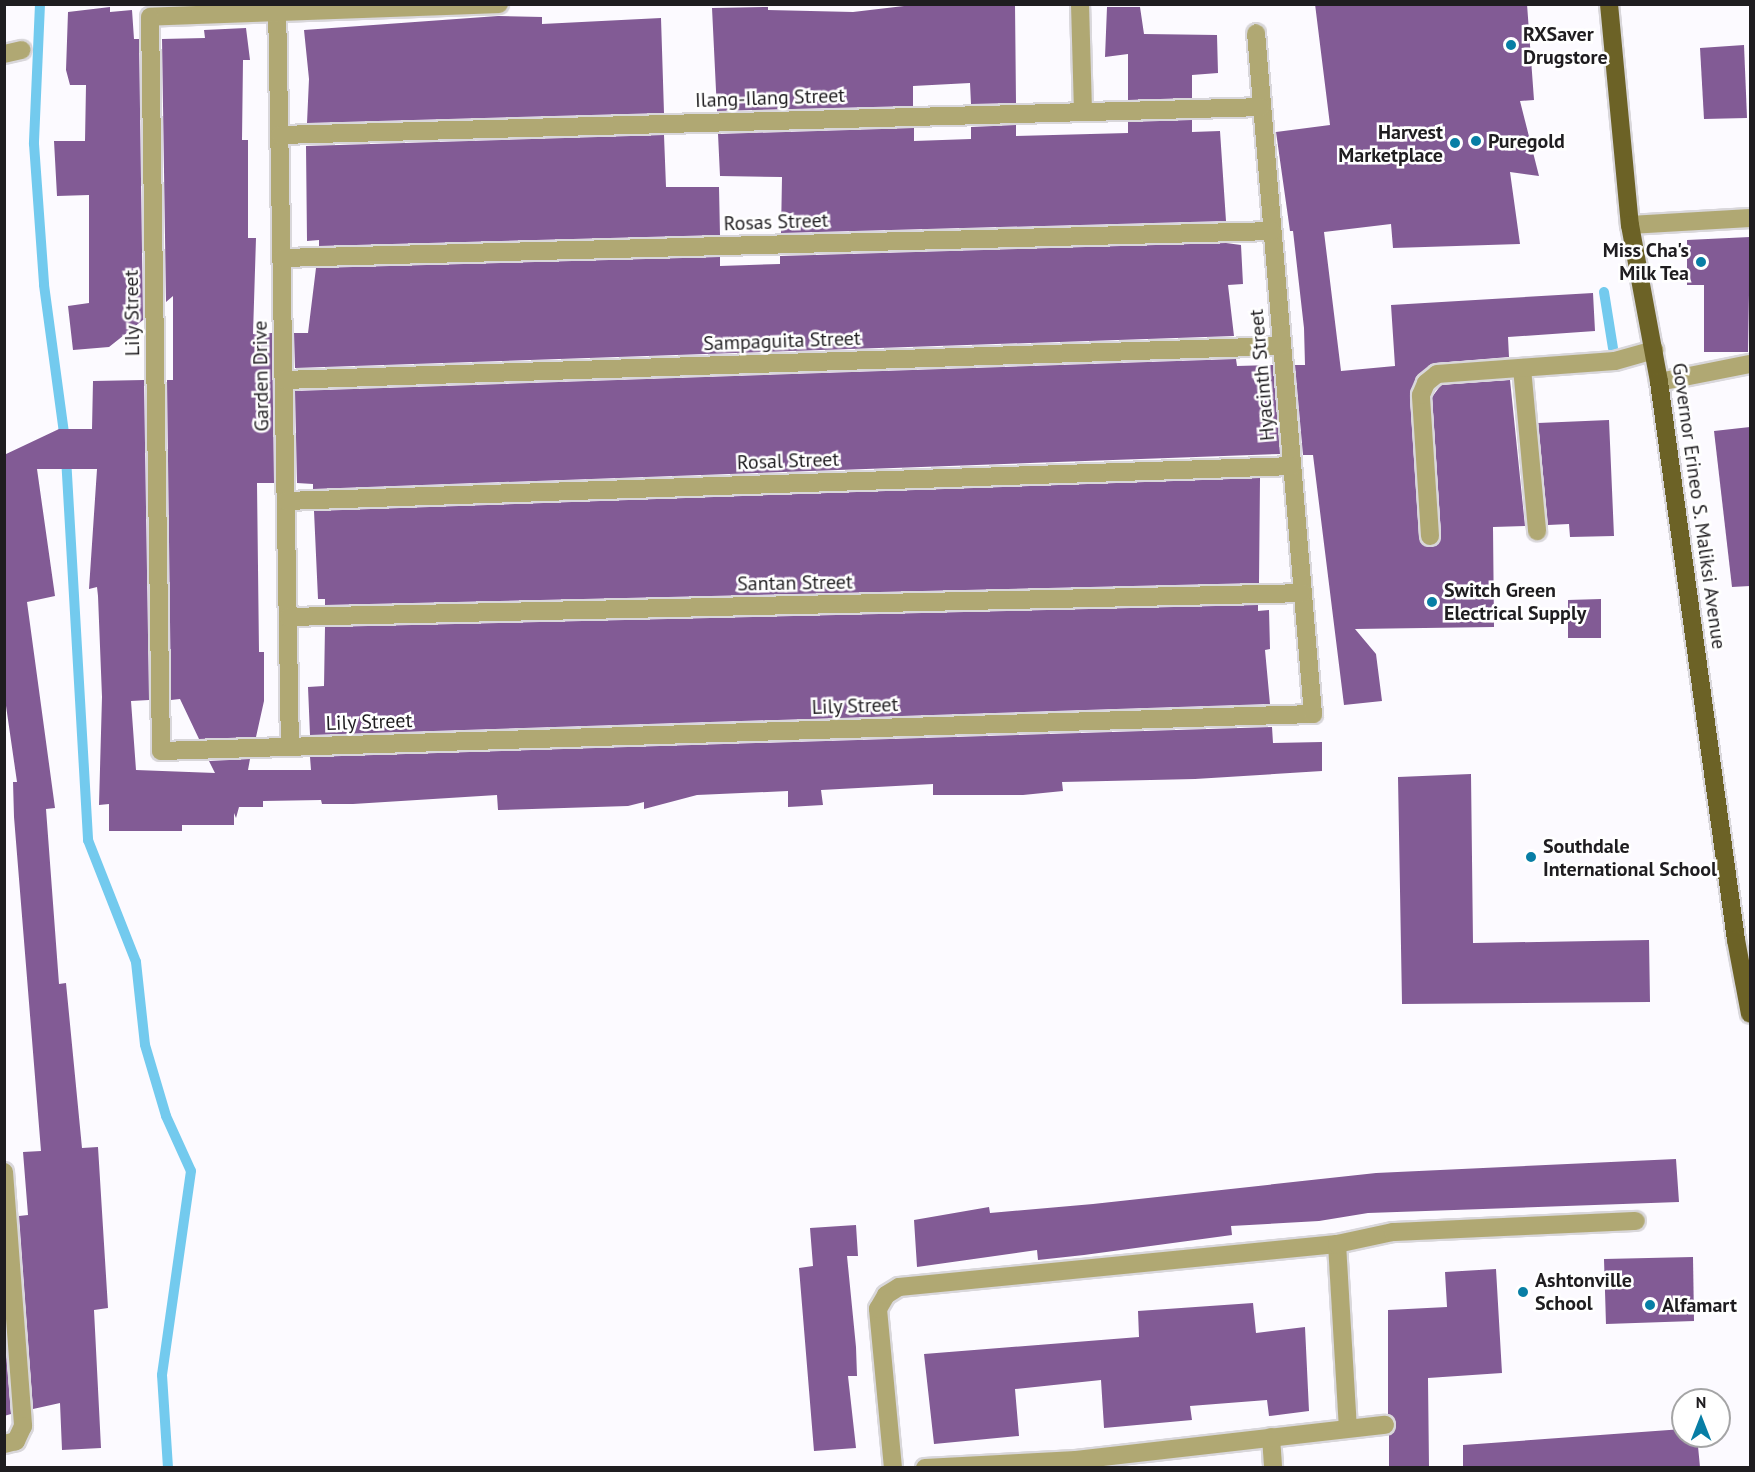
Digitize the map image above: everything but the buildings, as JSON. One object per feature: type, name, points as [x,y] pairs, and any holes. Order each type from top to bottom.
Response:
[{"type":"main road","name":"Governor Erineo S. Maliksi Avenue","points":[[1609,4],[1630,225],[1659,382],[1743,940],[1750,1014]]},
{"type":"street","points":[[277,9],[499,4]]},
{"type":"street","points":[[1080,4],[1083,111]]},
{"type":"street","name":"Lily Street","points":[[277,9],[150,18],[161,751],[1312,714]]},
{"type":"street","name":"Garden Drive","points":[[277,9],[290,747]]},
{"type":"street","name":"Hyacinth Street","points":[[1256,33],[1312,714]]},
{"type":"street","name":"Ilang-Ilang Street","points":[[279,135],[1261,106]]},
{"type":"street","points":[[1630,225],[1750,218]]},
{"type":"street","name":"Rosas Street","points":[[282,258],[1272,231]]},
{"type":"street","name":"Sampaguita Street","points":[[284,380],[1281,346]]},
{"type":"street","points":[[1430,536],[1421,395],[1426,383],[1437,374],[1615,361],[1654,350]]},
{"type":"street","points":[[1659,382],[1750,364]]},
{"type":"street","points":[[1522,368],[1537,531]]},
{"type":"street","name":"Rosal Street","points":[[286,501],[1292,466]]},
{"type":"street","name":"Santan Street","points":[[288,617],[1303,593]]},
{"type":"street","points":[[4,1172],[23,1426],[16,1441],[4,1444]]},
{"type":"street","points":[[893,1467],[878,1309],[886,1295],[899,1287],[1337,1244],[1394,1232],[1636,1221]]},
{"type":"street","points":[[1337,1244],[1348,1428]]},
{"type":"street","points":[[925,1467],[1076,1463],[1271,1437],[1385,1425]]},
{"type":"street","points":[[1271,1437],[1273,1467]]},
{"type":"waterway","points":[[40,4],[34,144],[44,285],[65,441]]},
{"type":"waterway","points":[[1604,292],[1613,348]]},
{"type":"waterway","points":[[66,457],[88,840],[136,962],[145,1045],[166,1116],[191,1171],[162,1375],[168,1468]]},
{"type":"place","name":"RXSaver Drugstore","points":[[1511,45]]},
{"type":"place","name":"Puregold","points":[[1476,141]]},
{"type":"place","name":"Harvest Marketplace","points":[[1455,143]]},
{"type":"place","name":"Miss Cha's Milk Tea","points":[[1701,262]]},
{"type":"place","name":"Switch Green Electrical Supply","points":[[1432,602]]},
{"type":"place","name":"Southdale International School","points":[[1531,857]]},
{"type":"place","name":"Ashtonville School","points":[[1523,1292]]},
{"type":"place","name":"Alfamart","points":[[1650,1305]]}]
